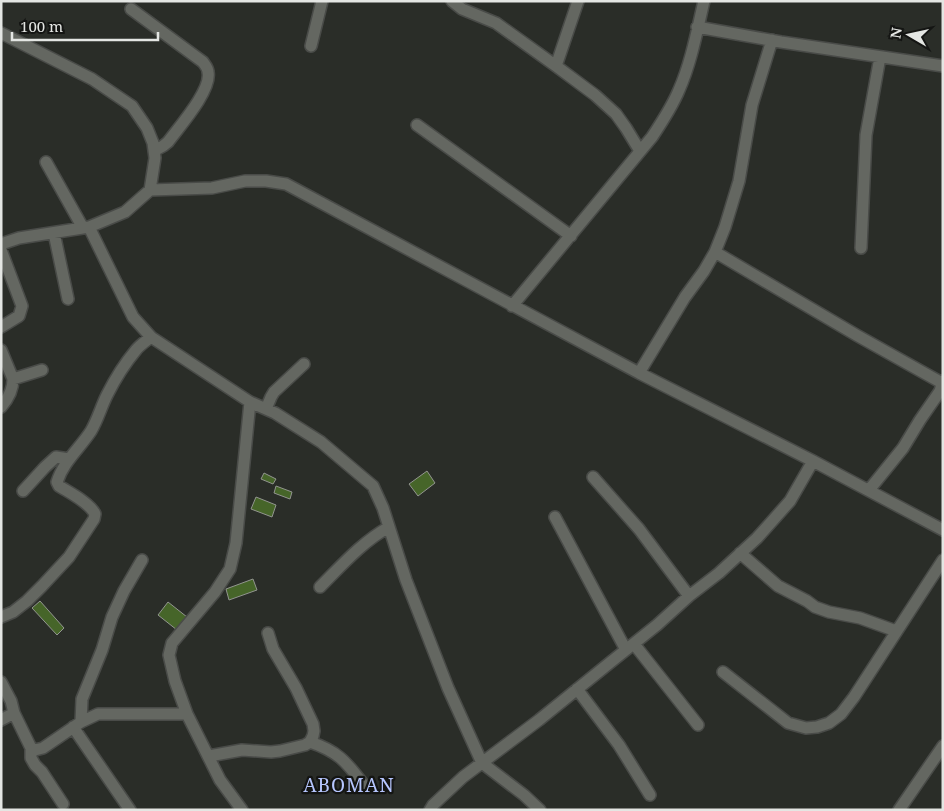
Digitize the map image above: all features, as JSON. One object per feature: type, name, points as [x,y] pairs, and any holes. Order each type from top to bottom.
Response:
[{"type":"street","points":[[311,46],[322,1]]},
{"type":"street","points":[[452,1],[462,9],[496,24],[595,95],[616,114],[640,151]]},
{"type":"street","points":[[556,66],[578,1]]},
{"type":"street","points":[[512,306],[652,137],[668,112],[679,91],[687,69],[704,1]]},
{"type":"street","points":[[131,9],[203,62],[208,71],[208,78],[202,96],[168,142],[154,151]]},
{"type":"street","points":[[698,27],[781,42],[943,66]]},
{"type":"street","points":[[1,33],[92,79],[132,106],[147,128],[153,143],[155,158],[150,190]]},
{"type":"street","points":[[639,373],[685,297],[704,271],[715,252],[725,227],[739,182],[752,105],[772,40]]},
{"type":"street","points":[[861,248],[866,134],[880,57]]},
{"type":"street","points":[[417,125],[571,236]]},
{"type":"street","points":[[46,162],[86,228],[133,318],[151,337],[250,402],[275,413],[321,442],[373,486],[383,508],[406,580],[448,688],[482,763],[524,795],[540,810]]},
{"type":"street","points":[[1,244],[19,238],[86,228],[125,212],[150,190],[212,188],[245,181],[266,181],[286,184],[639,373],[813,461],[943,530]]},
{"type":"street","points":[[54,233],[68,299]]},
{"type":"street","points":[[1,250],[22,306],[19,316],[1,327]]},
{"type":"street","points":[[715,252],[858,336],[942,382],[940,391],[903,448],[869,490]]},
{"type":"street","points":[[1,617],[13,612],[42,586],[69,557],[94,518],[94,511],[59,486],[57,482],[58,477],[69,458],[90,433],[99,417],[107,395],[137,348],[151,337]]},
{"type":"street","points":[[1,350],[13,379],[12,390],[1,407]]},
{"type":"street","points":[[266,409],[274,392],[304,364]]},
{"type":"street","points":[[13,379],[42,370]]},
{"type":"street","points":[[242,810],[220,780],[187,714],[174,681],[168,655],[172,643],[215,592],[230,569],[236,543],[250,402]]},
{"type":"street","points":[[22,491],[56,457],[69,458]]},
{"type":"street","points":[[430,810],[463,777],[578,689],[719,573],[757,538],[790,501],[813,461]]},
{"type":"street","points":[[593,477],[639,529],[689,596]]},
{"type":"street","points":[[555,517],[630,647],[698,725]]},
{"type":"street","points":[[320,587],[371,538],[390,528]]},
{"type":"street","points":[[740,553],[778,586],[815,606],[829,612],[860,618],[896,632]]},
{"type":"street","points":[[130,810],[77,724],[84,691],[102,650],[112,618],[124,591],[142,560]]},
{"type":"street","points":[[723,672],[788,722],[806,728],[829,723],[841,714],[854,697],[943,560]]},
{"type":"street","points":[[209,756],[242,750],[271,752],[305,745],[310,742],[314,730],[313,724],[296,688],[273,649],[268,632]]},
{"type":"street","points":[[1,682],[32,748],[31,758],[63,804]]},
{"type":"street","points":[[578,689],[619,745],[650,795]]},
{"type":"street","points":[[1,720],[14,713]]},
{"type":"street","points":[[32,748],[35,750],[42,748],[77,724],[98,714],[187,714]]},
{"type":"street","points":[[310,742],[330,750],[348,764],[363,784]]},
{"type":"street","points":[[899,810],[943,746]]},
{"type":"building","points":[[427,471],[435,483],[418,496],[409,484]]},
{"type":"building","points":[[264,473],[276,479],[273,484],[261,479]]},
{"type":"building","points":[[276,486],[292,492],[290,499],[274,493]]},
{"type":"building","points":[[256,497],[276,505],[272,517],[251,509]]},
{"type":"building","points":[[253,579],[257,590],[229,600],[226,589]]},
{"type":"building","points":[[40,601],[64,628],[57,635],[32,608]]},
{"type":"building","points":[[168,602],[187,617],[177,630],[158,615]]},
{"type":"district","name":"ABOMAN","points":[[349,785]]}]
